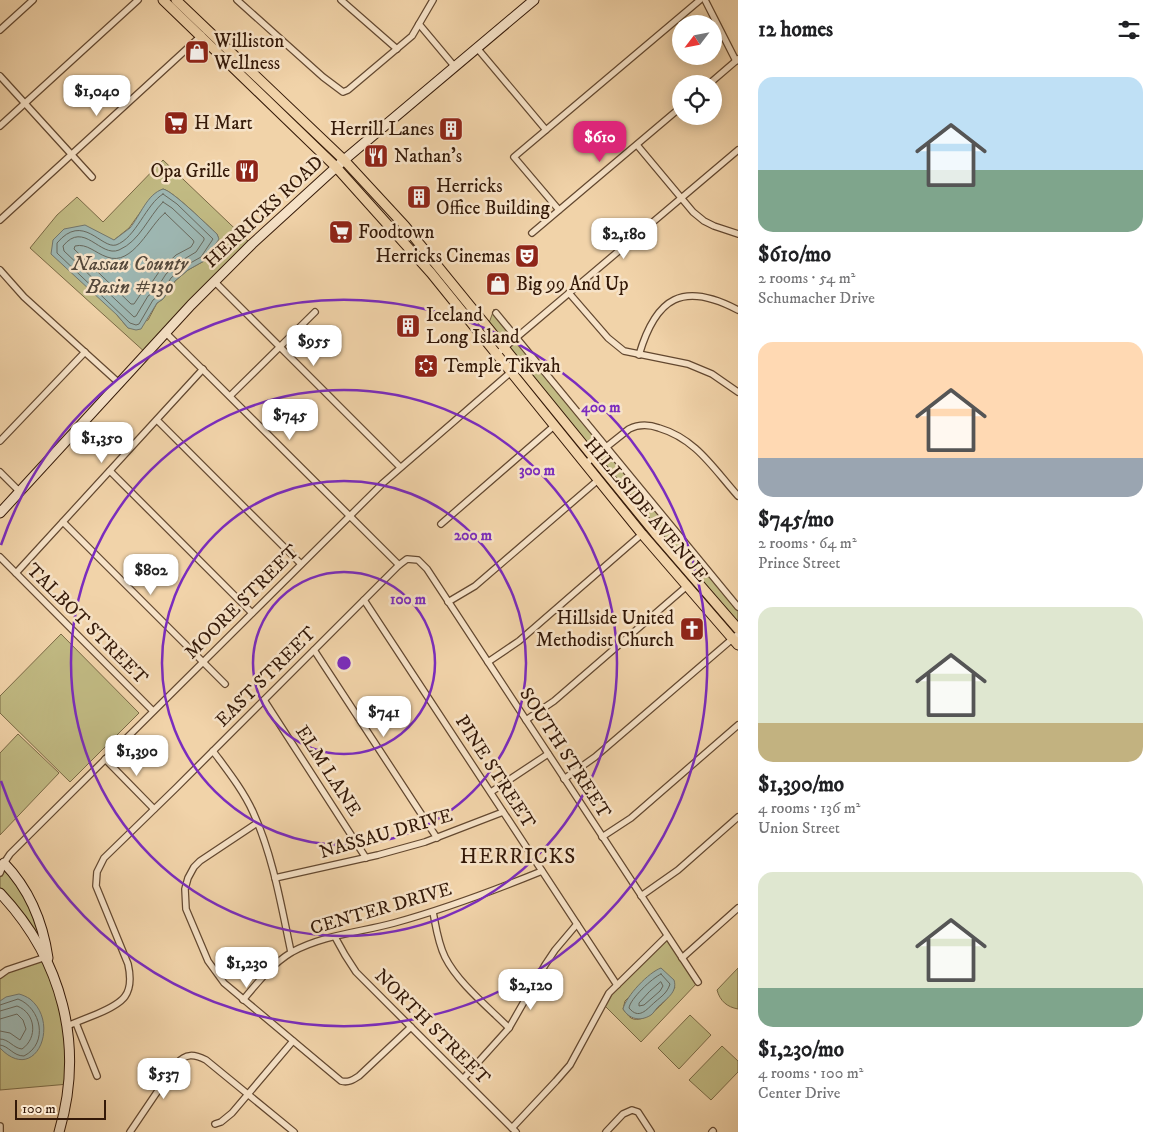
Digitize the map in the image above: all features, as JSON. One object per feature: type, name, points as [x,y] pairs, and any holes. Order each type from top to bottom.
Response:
[{"type":"main road","name":"HILLSIDE AVENUE","points":[[163,0],[204,34],[344,160],[405,226],[593,458],[738,629]]},
{"type":"main road","name":"HILLSIDE AVENUE","points":[[176,0],[204,34],[336,167],[397,233],[642,534],[736,639]]},
{"type":"main road","name":"HERRICKS ROAD","points":[[0,513],[166,332],[252,244],[344,160],[534,0]]},
{"type":"main road","points":[[4,863],[20,882],[30,900],[39,921],[46,947],[47,960]]},
{"type":"main road","points":[[0,893],[17,914],[47,960],[72,1024],[68,1084],[59,1132]]},
{"type":"street","points":[[0,30],[34,0]]},
{"type":"street","points":[[0,126],[138,0]]},
{"type":"street","points":[[237,0],[341,91],[348,90],[412,36],[433,0]]},
{"type":"street","points":[[341,0],[397,49]]},
{"type":"street","points":[[559,210],[514,157],[700,0]]},
{"type":"street","points":[[706,0],[737,60],[720,75]]},
{"type":"street","points":[[419,24],[455,67]]},
{"type":"street","points":[[0,220],[204,34]]},
{"type":"street","points":[[477,48],[546,130]]},
{"type":"street","points":[[0,76],[92,177]]},
{"type":"street","points":[[532,233],[672,115]]},
{"type":"street","points":[[637,145],[693,212],[704,221],[738,234]]},
{"type":"street","points":[[496,354],[738,150]]},
{"type":"street","points":[[0,270],[24,297],[120,384]]},
{"type":"street","points":[[214,281],[400,467]]},
{"type":"street","points":[[569,293],[613,343],[624,351],[671,359],[703,369],[738,392]]},
{"type":"street","points":[[640,355],[655,315],[665,305],[676,299],[696,295],[710,298],[738,310]]},
{"type":"street","points":[[230,396],[315,312]]},
{"type":"street","points":[[496,313],[738,607]]},
{"type":"street","points":[[166,332],[399,565]]},
{"type":"street","points":[[0,441],[84,352]]},
{"type":"street","name":"MOORE STREET","points":[[0,873],[4,863],[105,760],[400,467],[519,365]]},
{"type":"street","points":[[16,573],[203,369]]},
{"type":"street","points":[[157,420],[301,564]]},
{"type":"street","points":[[441,524],[554,426]]},
{"type":"street","points":[[586,464],[629,429],[636,426],[655,426],[672,432],[692,444],[738,496]]},
{"type":"street","points":[[110,471],[252,613]]},
{"type":"street","points":[[0,472],[20,492]]},
{"type":"street","points":[[448,602],[475,586],[598,480]]},
{"type":"street","points":[[63,522],[225,684]]},
{"type":"street","points":[[488,662],[519,641],[642,534]]},
{"type":"street","name":"TALBOT STREET","points":[[0,557],[153,712]]},
{"type":"street","name":"SOUTH STREET","points":[[399,565],[407,559],[421,562],[698,982]]},
{"type":"street","name":"EAST STREET","points":[[72,1024],[117,1006],[127,994],[130,984],[131,975],[128,964],[96,886],[99,865],[399,565]]},
{"type":"street","points":[[526,720],[554,701],[687,586]]},
{"type":"street","name":"PINE STREET","points":[[364,600],[617,985]]},
{"type":"street","points":[[564,779],[595,757],[736,639]]},
{"type":"street","points":[[314,650],[437,838]]},
{"type":"street","name":"ELM LANE","points":[[264,700],[366,858]]},
{"type":"street","points":[[602,837],[631,818],[738,724]]},
{"type":"street","points":[[213,751],[243,796],[257,822],[275,878],[291,952]]},
{"type":"street","points":[[491,792],[548,754]]},
{"type":"street","points":[[105,760],[154,809]]},
{"type":"street","name":"NASSAU DRIVE","points":[[275,878],[366,858],[437,838],[504,812]]},
{"type":"street","points":[[641,896],[678,870],[738,817]]},
{"type":"street","points":[[257,822],[200,861],[188,878],[184,895],[186,909],[208,961],[224,983],[341,1080],[349,1082],[359,1076],[411,1026]]},
{"type":"street","name":"CENTER DRIVE","points":[[243,1000],[272,967],[291,952],[335,936],[432,912],[493,892],[542,871]]},
{"type":"street","points":[[682,958],[738,908]]},
{"type":"street","points":[[432,912],[440,944],[450,965],[463,982],[509,1028]]},
{"type":"street","points":[[463,1079],[509,1028],[545,965],[577,924]]},
{"type":"street","name":"NORTH STREET","points":[[335,936],[356,972],[514,1130]]},
{"type":"street","points":[[514,1130],[570,1065],[602,1003],[617,985],[667,936]]},
{"type":"street","points":[[0,975],[7,970],[47,960]]},
{"type":"street","points":[[72,1024],[97,1076]]},
{"type":"street","points":[[215,1124],[222,1122],[232,1114],[293,1041]]},
{"type":"street","points":[[130,1132],[176,1064],[185,1056],[198,1055],[294,1132]]},
{"type":"street","points":[[606,1132],[623,1114],[632,1110],[638,1112],[651,1132]]},
{"type":"street","points":[[0,1126],[0,1132]]},
{"type":"shaded area","points":[[163,160],[251,244],[147,354],[30,248],[57,215],[77,197],[103,222]],"holes":[[[163,189],[168,191],[217,234],[218,242],[204,261],[188,270],[175,281],[163,299],[157,303],[148,320],[128,328],[117,315],[114,240],[129,228],[152,196]]]},
{"type":"shaded area","points":[[494,309],[738,607],[738,629],[488,326]]},
{"type":"shaded area","points":[[61,634],[139,713],[70,782],[0,713],[0,696]]},
{"type":"shaded area","points":[[18,734],[59,773],[0,835],[0,753]]},
{"type":"shaded area","points":[[4,863],[27,893],[64,1006],[69,1084],[0,1090],[0,975],[45,958],[0,894],[0,873]]},
{"type":"shaded area","points":[[667,936],[698,982],[641,1042],[602,1003]],"holes":[[[655,971],[675,987],[668,998],[656,1010],[643,1018],[631,1018],[623,1009],[625,1001]]]},
{"type":"shaded area","points":[[738,968],[738,1009],[724,1003],[717,990]]},
{"type":"shaded area","points":[[690,1015],[711,1035],[679,1069],[658,1048]]},
{"type":"shaded area","points":[[722,1046],[738,1061],[738,1072],[711,1100],[689,1080]]},
{"type":"water","name":"Nassau County Basin #130","points":[[163,189],[190,209],[217,234],[219,239],[204,261],[188,270],[175,281],[163,299],[157,303],[141,329],[136,330],[128,328],[117,315],[51,254],[53,240],[64,229],[85,225],[114,240],[130,228],[148,200]]},
{"type":"water","points":[[661,968],[674,980],[673,992],[651,1015],[639,1019],[628,1015],[623,1009],[633,991],[644,979]]},
{"type":"water","points":[[19,994],[30,999],[39,1010],[43,1022],[43,1035],[40,1047],[33,1055],[24,1059],[13,1058],[0,1048],[0,1001],[6,997]]},
{"type":"place","name":"Williston Wellness","points":[[197,52]]},
{"type":"place","name":"H Mart","points":[[176,123]]},
{"type":"place","name":"Herrill Lanes","points":[[451,129]]},
{"type":"place","name":"Nathan's","points":[[376,156]]},
{"type":"place","name":"Opa Grille","points":[[247,171]]},
{"type":"place","name":"Herricks Office Building","points":[[419,197]]},
{"type":"place","name":"Foodtown","points":[[341,232]]},
{"type":"place","name":"Herricks Cinemas","points":[[527,256]]},
{"type":"place","name":"Big 99 And Up","points":[[498,284]]},
{"type":"place","name":"Iceland Long Island","points":[[408,326]]},
{"type":"place","name":"Temple Tikvah","points":[[426,366]]},
{"type":"place","name":"Hillside United Methodist Church","points":[[692,629]]},
{"type":"district","name":"HERRICKS","points":[[518,857]]}]
